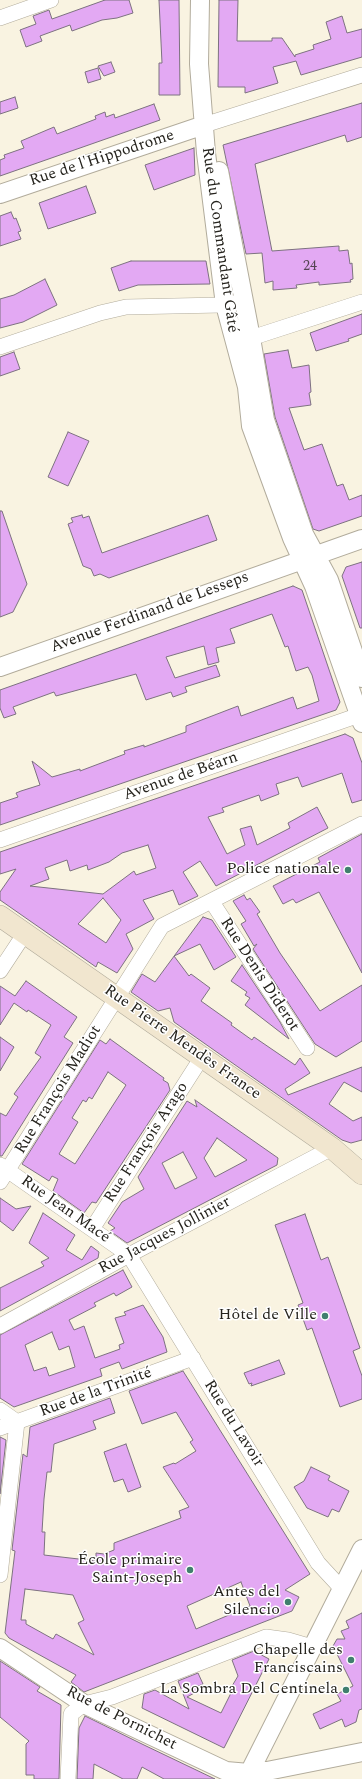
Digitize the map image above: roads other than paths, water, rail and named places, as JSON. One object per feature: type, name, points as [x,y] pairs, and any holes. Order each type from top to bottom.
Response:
[{"type":"main road","name":"Rue Pierre Mendès France","points":[[0,916],[332,1148],[362,1174]]},
{"type":"street","points":[[0,18],[51,0]]},
{"type":"street","name":"Rue du Commandant Gâté","points":[[200,0],[199,64],[206,153],[225,305],[253,386]]},
{"type":"street","points":[[204,125],[362,75]]},
{"type":"street","name":"Rue du Commandant Gâté","points":[[204,125],[215,151],[251,338],[253,386],[251,426],[308,558]]},
{"type":"street","name":"Rue de l'Hippodrome","points":[[0,194],[204,125]]},
{"type":"street","points":[[0,347],[100,313],[126,307],[225,305],[244,302]]},
{"type":"street","points":[[251,338],[362,302]]},
{"type":"street","name":"Avenue Ferdinand de Lesseps","points":[[0,667],[362,539]]},
{"type":"street","points":[[308,558],[329,580],[362,678]]},
{"type":"street","points":[[308,558],[314,586],[361,717]]},
{"type":"street","name":"Avenue de Béarn","points":[[0,840],[361,717]]},
{"type":"street","name":"Rue François Madiot","points":[[2,1172],[117,998],[162,926],[212,902],[362,824]]},
{"type":"street","name":"Rue Denis Diderot","points":[[212,902],[307,1048]]},
{"type":"street","points":[[0,971],[25,933]]},
{"type":"street","name":"Rue François Arago","points":[[92,1229],[202,1057]]},
{"type":"street","name":"Rue Jacques Jollinier","points":[[0,1326],[129,1255],[332,1148]]},
{"type":"street","name":"Rue Jean Macé","points":[[2,1172],[92,1229],[129,1255]]},
{"type":"street","name":"Rue du Lavoir","points":[[129,1255],[318,1563],[342,1589]]},
{"type":"street","name":"Rue de la Trinité","points":[[0,1428],[192,1358]]},
{"type":"street","points":[[0,1410],[17,1422],[0,1575]]},
{"type":"street","points":[[247,1776],[362,1548]]},
{"type":"street","points":[[68,1779],[71,1714],[84,1704],[112,1697],[266,1637],[288,1640],[312,1647]]},
{"type":"street","name":"Rue de Pornichet","points":[[0,1648],[84,1704],[226,1771],[247,1776],[362,1752]]},
{"type":"place","name":"Police nationale","points":[[348,870]]},
{"type":"place","name":"Hôtel de Ville","points":[[325,1316]]},
{"type":"place","name":"École primaire Saint-Joseph","points":[[190,1570]]},
{"type":"place","name":"Antes del Silencio","points":[[288,1602]]},
{"type":"place","name":"Chapelle des Franciscains","points":[[351,1660]]},
{"type":"place","name":"La Sombra Del Centinela","points":[[346,1690]]}]
